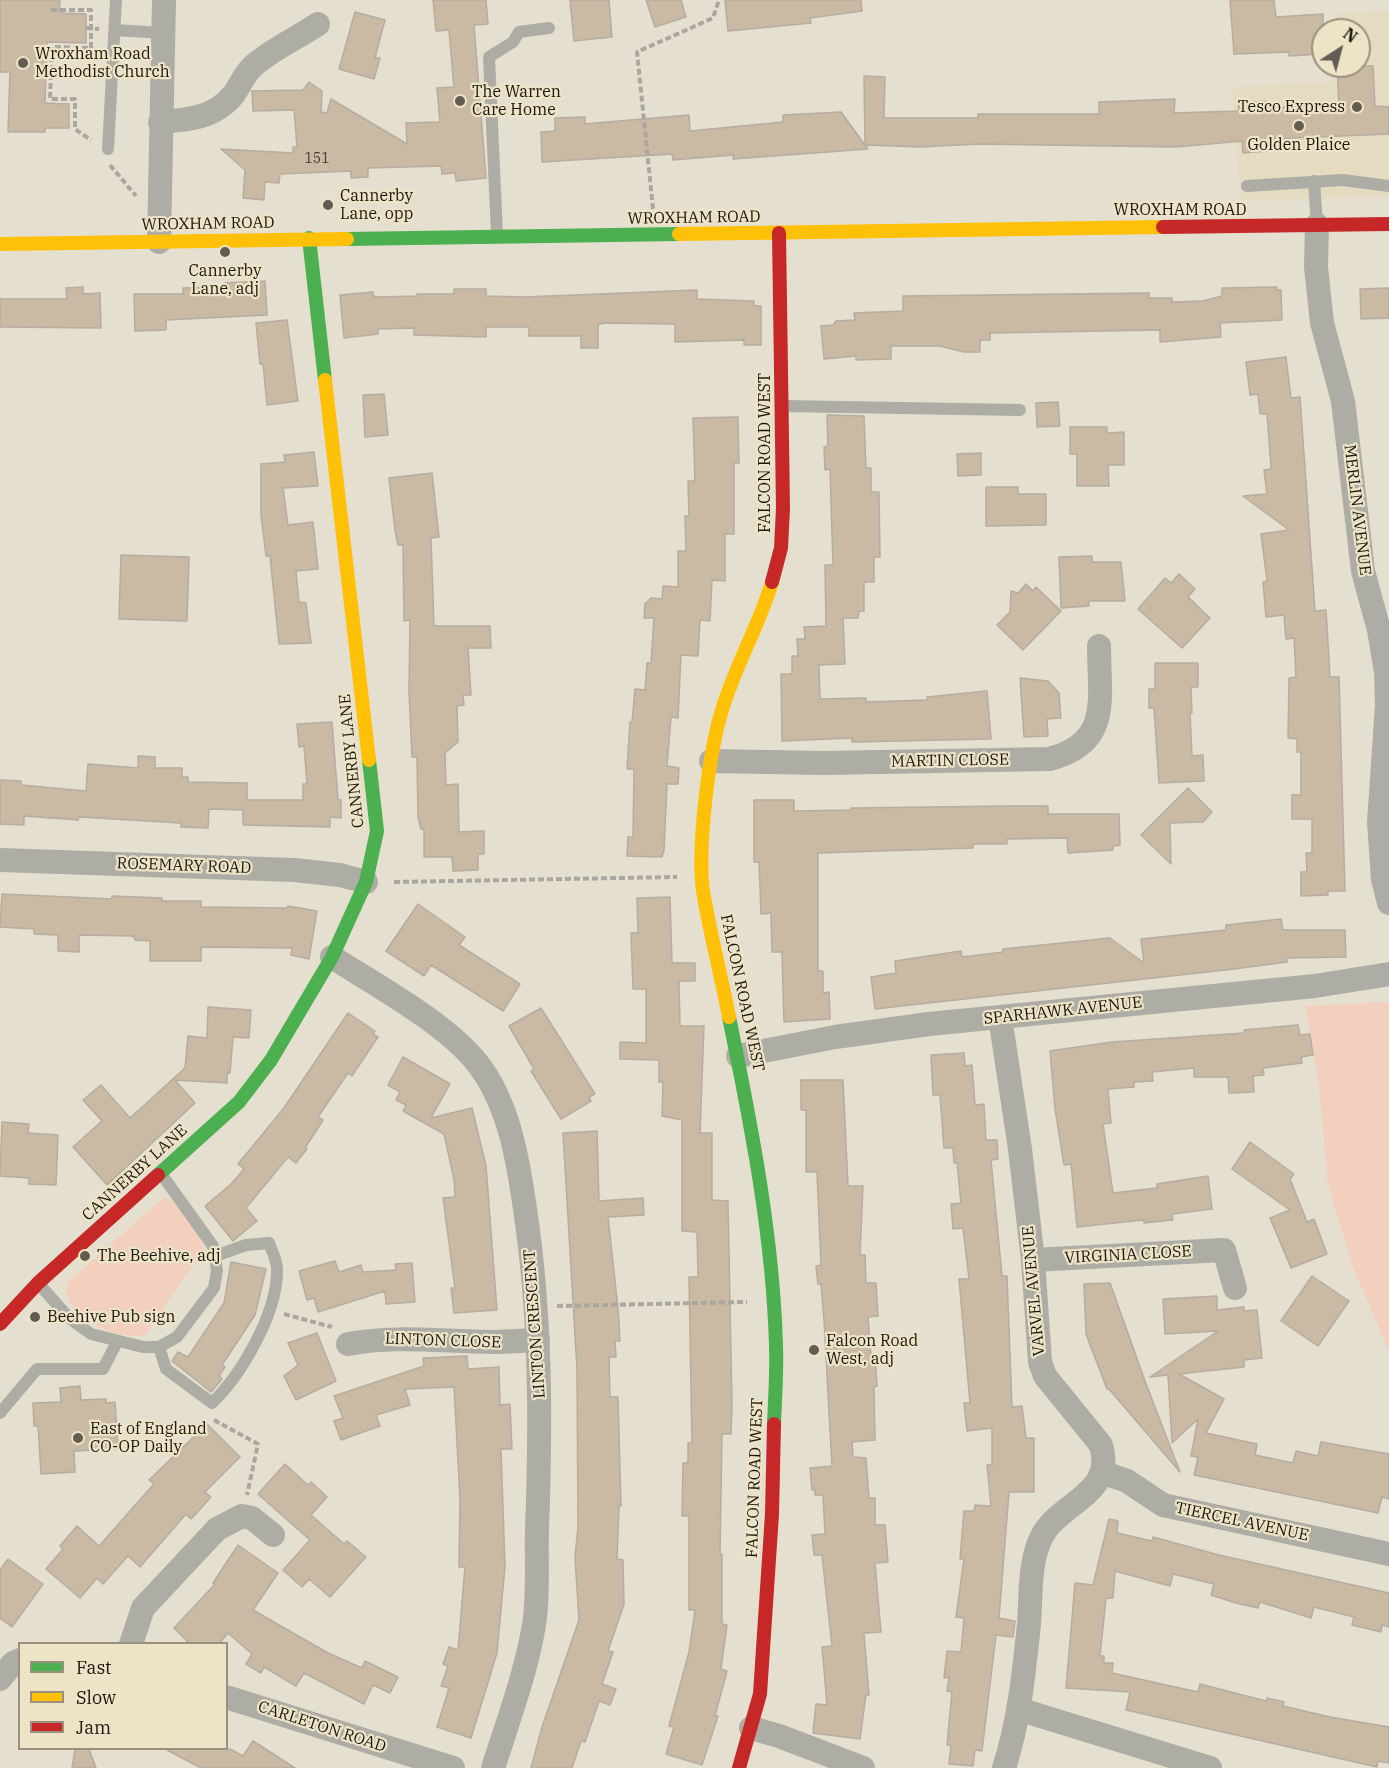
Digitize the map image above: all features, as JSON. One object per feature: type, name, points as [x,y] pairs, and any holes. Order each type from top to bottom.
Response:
[{"type":"street","points":[[159,242],[159,122],[164,0]]},
{"type":"street","points":[[159,122],[190,120],[213,113],[232,96],[251,69],[276,49],[318,24]]},
{"type":"street","name":"WROXHAM ROAD","points":[[0,244],[1178,225],[1389,224]]},
{"type":"street","name":"MERLIN AVENUE","points":[[1317,225],[1316,267],[1322,323],[1343,401],[1363,571],[1387,671],[1379,822],[1383,879],[1389,903]]},
{"type":"street","name":"FALCON ROAD WEST","points":[[739,1768],[760,1694],[772,1514],[776,1346],[774,1302],[766,1234],[738,1056],[717,961],[703,877],[711,761],[722,709],[766,602],[782,548],[779,233]]},
{"type":"street","name":"CANNERBY LANE","points":[[4,1310],[38,1284],[239,1102],[272,1060],[332,957],[366,882],[377,831],[309,238]]},
{"type":"street","name":"MARTIN CLOSE","points":[[711,761],[824,763],[1049,759],[1069,754],[1084,744],[1095,728],[1099,713],[1099,646]]},
{"type":"street","name":"ROSEMARY ROAD","points":[[0,860],[294,870],[340,875],[366,882]]},
{"type":"street","name":"LINTON CRESCENT","points":[[332,957],[454,1041],[478,1065],[496,1096],[517,1157],[531,1251],[538,1339],[541,1431],[534,1621],[529,1655],[493,1768]]},
{"type":"street","name":"SPARHAWK AVENUE","points":[[738,1056],[835,1037],[1000,1017],[1315,986],[1389,974]]},
{"type":"street","name":"VARVEL AVENUE","points":[[1000,1017],[1020,1149],[1033,1260],[1040,1362],[1045,1376],[1101,1445],[1105,1460],[1102,1472]]},
{"type":"street","name":"VIRGINIA CLOSE","points":[[1033,1260],[1222,1243],[1234,1288]]},
{"type":"street","name":"LINTON CLOSE","points":[[348,1344],[376,1339],[508,1343],[538,1339]]},
{"type":"street","points":[[1004,1768],[1018,1709],[1034,1566],[1041,1539],[1055,1519],[1094,1487],[1102,1472]]},
{"type":"street","name":"TIERCEL AVENUE","points":[[1102,1472],[1127,1481],[1163,1505],[1389,1554]]},
{"type":"street","points":[[133,1642],[143,1608],[217,1529],[243,1509],[273,1535]]},
{"type":"street","points":[[0,1679],[13,1663],[18,1661]]},
{"type":"street","name":"CARLETON ROAD","points":[[228,1697],[453,1768]]},
{"type":"street","points":[[1018,1709],[1210,1768]]},
{"type":"street","points":[[751,1728],[779,1736],[863,1768]]},
{"type":"lane","points":[[108,149],[116,0]]},
{"type":"lane","points":[[497,236],[489,57],[513,42],[519,32],[549,28]]},
{"type":"lane","points":[[115,30],[163,33]]},
{"type":"lane","points":[[1247,186],[1343,180],[1389,186]]},
{"type":"lane","points":[[1314,181],[1317,225]]},
{"type":"lane","points":[[782,406],[1020,410]]},
{"type":"lane","points":[[38,1284],[69,1318],[91,1334],[117,1342],[159,1347],[177,1337],[214,1288],[217,1271],[215,1256],[205,1233],[160,1173]]},
{"type":"lane","points":[[159,1347],[166,1369],[212,1403],[229,1387],[271,1310],[278,1268],[269,1243],[246,1245],[215,1256]]},
{"type":"lane","points":[[0,1413],[37,1369],[103,1369],[117,1342]]},
{"type":"path","points":[[655,235],[637,52],[713,18],[718,0]]},
{"type":"path","points":[[51,10],[92,10],[91,48],[52,47],[49,54],[50,99],[75,99],[75,129],[88,136],[95,146]]},
{"type":"path","points":[[110,164],[140,202]]},
{"type":"path","points":[[366,882],[703,877]]},
{"type":"path","points":[[535,1306],[774,1302]]},
{"type":"path","points":[[271,1310],[339,1329],[348,1344]]},
{"type":"path","points":[[212,1403],[214,1422],[258,1444],[243,1509]]},
{"type":"shaded area","points":[[1389,12],[1389,197],[1240,200],[1233,87],[1337,81],[1337,78],[1371,78],[1371,18],[1336,18],[1336,13]]},
{"type":"shaded area","points":[[1389,1002],[1389,1351],[1352,1265],[1328,1184],[1318,1078],[1305,1006]]},
{"type":"shaded area","points":[[167,1197],[189,1220],[204,1249],[145,1335],[120,1334],[93,1324],[72,1305],[67,1294],[68,1282],[163,1198]]},
{"type":"building","name":"Wroxham Road Methodist Church","points":[[0,0],[60,0],[59,13],[86,14],[86,43],[47,42],[45,103],[69,104],[69,128],[45,128],[45,132],[8,132],[10,72],[0,72]]},
{"type":"building","points":[[433,0],[486,0],[488,24],[474,25],[486,178],[456,181],[455,173],[442,174],[441,166],[368,168],[368,177],[351,178],[351,171],[280,174],[279,183],[265,182],[264,200],[243,198],[245,170],[221,149],[293,153],[293,147],[297,147],[294,110],[253,111],[252,91],[303,90],[309,82],[322,91],[321,112],[327,113],[331,99],[407,144],[406,123],[440,122],[437,88],[454,87],[449,30],[436,31]]},
{"type":"building","name":"The Warren Care Home","points":[[570,0],[609,0],[612,37],[574,41]]},
{"type":"building","points":[[646,0],[681,0],[686,17],[655,27]]},
{"type":"building","points":[[725,0],[861,0],[862,11],[810,18],[811,23],[728,31]]},
{"type":"building","points":[[1230,0],[1274,0],[1276,17],[1323,14],[1323,18],[1311,18],[1311,55],[1289,56],[1289,52],[1234,54]]},
{"type":"building","points":[[355,12],[385,20],[375,58],[380,58],[374,79],[339,69]]},
{"type":"building","points":[[1371,66],[1373,66],[1375,106],[1389,107],[1389,134],[1269,139],[1269,151],[1243,153],[1242,141],[1176,147],[978,144],[920,147],[865,145],[864,76],[885,77],[884,118],[978,118],[978,114],[1099,114],[1099,102],[1175,99],[1174,113],[1239,111],[1238,103],[1266,101],[1266,108],[1339,104],[1338,78],[1371,78]]},
{"type":"building","points":[[841,112],[868,149],[733,159],[734,155],[673,160],[672,154],[542,162],[541,132],[555,131],[555,118],[585,117],[585,124],[689,115],[690,131],[783,122],[783,115]]},
{"type":"building","points":[[265,281],[267,315],[166,320],[166,330],[135,331],[134,294],[183,294],[183,288],[224,287],[224,283]]},
{"type":"building","points":[[83,287],[83,294],[100,293],[101,328],[0,327],[0,299],[67,299],[66,288]]},
{"type":"building","points":[[1277,287],[1277,290],[1281,290],[1282,320],[1220,323],[1221,337],[1160,342],[1160,330],[990,333],[990,340],[980,340],[980,352],[964,352],[940,346],[891,346],[891,359],[856,360],[856,356],[824,359],[821,326],[833,325],[836,321],[855,320],[854,313],[903,311],[903,296],[1149,293],[1149,298],[1172,298],[1172,302],[1203,301],[1222,296],[1222,288]]},
{"type":"building","points":[[1389,288],[1389,318],[1361,319],[1360,289]]},
{"type":"building","points":[[454,289],[486,289],[486,296],[525,297],[697,290],[697,299],[754,301],[754,306],[761,306],[761,345],[744,345],[744,340],[675,342],[675,324],[603,323],[598,325],[598,348],[581,348],[581,336],[529,336],[529,327],[486,327],[486,337],[414,335],[414,328],[378,329],[378,334],[344,338],[340,295],[373,292],[373,296],[377,297],[417,296],[417,294],[454,294]]},
{"type":"building","points":[[287,320],[298,401],[267,405],[256,323]]},
{"type":"building","points":[[1286,357],[1291,398],[1300,397],[1315,611],[1326,610],[1330,677],[1339,677],[1345,891],[1328,891],[1328,895],[1301,896],[1301,872],[1307,872],[1306,853],[1312,853],[1312,819],[1292,819],[1292,795],[1301,795],[1301,752],[1297,752],[1297,739],[1288,738],[1289,678],[1296,677],[1294,638],[1286,639],[1284,615],[1266,617],[1263,582],[1267,581],[1261,534],[1289,530],[1243,496],[1267,494],[1264,470],[1271,469],[1267,414],[1260,414],[1258,394],[1250,395],[1246,362]]},
{"type":"building","points":[[384,394],[388,435],[365,437],[363,395]]},
{"type":"building","points":[[1058,402],[1060,426],[1037,427],[1036,403]]},
{"type":"building","points":[[827,415],[864,416],[866,468],[871,468],[871,492],[879,492],[880,557],[874,557],[874,582],[864,582],[864,611],[859,611],[858,618],[843,618],[845,664],[819,665],[820,699],[866,698],[866,702],[927,700],[927,697],[987,691],[991,739],[852,742],[852,738],[782,741],[781,674],[792,674],[792,656],[798,656],[797,639],[805,639],[804,627],[826,626],[825,565],[833,565],[830,469],[825,470],[824,447],[828,446]]},
{"type":"building","points":[[738,417],[739,463],[734,463],[734,534],[725,534],[725,581],[712,580],[710,621],[700,620],[698,656],[681,655],[678,718],[671,717],[667,766],[679,768],[678,784],[667,784],[664,850],[662,857],[627,856],[628,837],[633,837],[634,769],[627,769],[630,722],[632,722],[635,689],[645,690],[647,663],[651,663],[654,618],[644,618],[645,604],[651,598],[662,599],[663,586],[678,587],[678,551],[686,551],[685,516],[689,516],[688,481],[695,481],[693,418]]},
{"type":"building","points":[[1070,427],[1107,427],[1107,433],[1124,432],[1124,465],[1108,465],[1109,486],[1077,486],[1077,454],[1070,454]]},
{"type":"building","points":[[314,452],[318,486],[283,488],[288,525],[313,522],[318,569],[296,571],[299,602],[306,603],[311,643],[279,644],[270,556],[266,556],[261,515],[261,464],[285,462],[284,455]]},
{"type":"building","points":[[981,453],[981,475],[958,476],[957,454]]},
{"type":"building","points":[[432,473],[439,537],[431,538],[434,626],[490,626],[491,648],[468,648],[471,695],[463,695],[464,705],[457,706],[458,742],[445,753],[446,785],[458,784],[459,832],[484,831],[484,854],[478,854],[478,870],[453,871],[452,857],[424,857],[424,829],[421,829],[418,817],[417,757],[412,757],[409,691],[410,620],[404,621],[403,545],[398,545],[389,478]]},
{"type":"building","points":[[986,487],[1018,487],[1018,494],[1046,494],[1046,525],[986,526]]},
{"type":"building","points":[[121,555],[189,557],[187,621],[119,619]]},
{"type":"building","points":[[1092,556],[1092,562],[1121,562],[1125,601],[1089,601],[1089,606],[1061,608],[1059,557]]},
{"type":"building","points":[[1179,574],[1195,589],[1188,597],[1210,618],[1182,648],[1138,609],[1165,578],[1171,583]]},
{"type":"building","points":[[1026,584],[1033,591],[1036,587],[1061,611],[1023,650],[997,625],[1010,612],[1011,591],[1018,593]]},
{"type":"building","points":[[1155,663],[1198,663],[1198,687],[1191,687],[1192,756],[1203,755],[1204,781],[1159,783],[1154,708],[1149,708],[1149,689],[1155,689]]},
{"type":"building","points":[[1020,678],[1048,681],[1059,693],[1061,718],[1047,719],[1048,736],[1024,737]]},
{"type":"building","points":[[332,722],[341,818],[330,817],[330,827],[243,825],[243,810],[209,809],[208,828],[181,827],[181,823],[79,817],[78,820],[24,816],[24,825],[0,824],[0,780],[21,781],[21,785],[86,791],[88,764],[138,768],[138,756],[155,757],[155,768],[182,768],[182,777],[188,777],[188,782],[247,783],[247,800],[303,800],[303,784],[307,784],[304,746],[299,747],[297,724]]},
{"type":"building","points":[[1188,788],[1212,812],[1203,822],[1170,823],[1171,864],[1141,835]]},
{"type":"building","points":[[754,800],[794,800],[794,811],[851,810],[851,808],[1048,806],[1048,814],[1119,814],[1120,845],[1113,846],[1113,850],[1068,853],[1067,838],[1007,839],[1007,844],[973,844],[973,848],[818,853],[818,971],[823,971],[823,993],[829,992],[830,1019],[784,1022],[782,952],[772,952],[771,913],[761,914],[759,862],[754,862]]},
{"type":"building","points":[[2,894],[112,899],[112,896],[162,898],[162,901],[201,901],[201,907],[287,908],[288,906],[317,911],[309,959],[291,955],[292,948],[201,947],[201,961],[150,961],[150,941],[135,940],[133,936],[79,935],[79,952],[58,951],[58,935],[34,934],[34,929],[0,927]]},
{"type":"building","points":[[670,897],[672,963],[695,963],[695,981],[679,981],[680,1026],[704,1026],[700,1133],[712,1133],[712,1200],[728,1201],[732,1406],[731,1434],[722,1434],[720,1554],[722,1554],[722,1624],[727,1625],[721,1669],[727,1671],[715,1716],[718,1716],[702,1765],[666,1754],[674,1727],[669,1726],[689,1652],[695,1610],[689,1610],[689,1516],[682,1516],[683,1463],[688,1463],[688,1443],[692,1443],[689,1277],[698,1277],[697,1232],[682,1231],[682,1120],[662,1116],[663,1082],[659,1082],[659,1060],[620,1059],[620,1042],[646,1043],[646,989],[633,989],[631,933],[638,933],[637,898]]},
{"type":"building","points":[[418,904],[465,937],[459,945],[520,984],[503,1011],[431,965],[424,976],[386,951]]},
{"type":"building","points":[[1281,919],[1283,930],[1345,930],[1346,957],[1286,958],[1287,962],[1234,969],[875,1009],[871,977],[896,973],[895,961],[961,951],[962,957],[1003,952],[1003,949],[1110,938],[1144,963],[1141,939],[1226,930],[1226,925]]},
{"type":"building","points":[[208,1007],[251,1010],[249,1038],[233,1037],[227,1083],[175,1080],[195,1103],[107,1185],[73,1147],[102,1121],[83,1100],[101,1085],[130,1118],[185,1068],[188,1036],[207,1038]]},
{"type":"building","points":[[541,1008],[595,1094],[589,1097],[591,1101],[561,1119],[531,1071],[534,1069],[509,1026]]},
{"type":"building","points":[[348,1013],[375,1031],[373,1034],[378,1037],[352,1076],[348,1073],[318,1117],[323,1120],[305,1148],[307,1149],[296,1163],[288,1157],[246,1208],[257,1221],[233,1241],[205,1206],[231,1184],[244,1169],[238,1164],[284,1108]]},
{"type":"building","points":[[1298,1025],[1300,1035],[1310,1034],[1313,1055],[1301,1057],[1302,1063],[1263,1068],[1264,1075],[1253,1076],[1254,1092],[1229,1093],[1228,1077],[1194,1077],[1194,1068],[1152,1072],[1153,1081],[1134,1082],[1134,1087],[1108,1089],[1111,1123],[1103,1124],[1113,1193],[1157,1188],[1157,1184],[1208,1176],[1212,1209],[1172,1214],[1173,1220],[1144,1223],[1144,1220],[1077,1227],[1071,1164],[1064,1165],[1055,1109],[1050,1051],[1112,1042],[1244,1033],[1244,1030]]},
{"type":"building","points":[[964,1053],[965,1066],[972,1065],[975,1105],[984,1104],[986,1140],[997,1140],[998,1159],[991,1160],[1002,1276],[1007,1276],[1012,1407],[1022,1406],[1026,1438],[1034,1438],[1034,1492],[1009,1492],[999,1618],[1015,1621],[1013,1637],[996,1635],[982,1751],[975,1750],[973,1766],[949,1764],[951,1746],[947,1745],[952,1692],[947,1691],[949,1677],[944,1678],[947,1651],[961,1652],[964,1618],[956,1617],[964,1559],[960,1559],[964,1511],[974,1511],[975,1505],[991,1506],[987,1465],[992,1465],[992,1428],[967,1431],[964,1403],[970,1403],[959,1279],[969,1279],[963,1228],[953,1229],[951,1204],[961,1203],[957,1162],[954,1163],[953,1148],[944,1148],[940,1095],[933,1095],[931,1055]]},
{"type":"building","points":[[403,1057],[450,1084],[431,1118],[472,1108],[486,1166],[497,1310],[454,1313],[451,1288],[455,1288],[443,1198],[455,1197],[454,1179],[444,1134],[403,1111],[406,1105],[396,1100],[400,1092],[388,1085]]},
{"type":"building","points":[[801,1080],[843,1080],[848,1186],[863,1186],[860,1255],[865,1255],[866,1283],[876,1283],[878,1316],[868,1317],[871,1356],[875,1356],[877,1386],[874,1387],[875,1440],[852,1442],[853,1457],[866,1458],[869,1498],[875,1498],[875,1525],[885,1525],[888,1562],[875,1563],[881,1632],[864,1633],[869,1695],[866,1695],[860,1739],[813,1733],[816,1704],[827,1705],[822,1647],[832,1646],[822,1555],[814,1555],[812,1535],[825,1534],[823,1495],[815,1495],[815,1489],[812,1490],[810,1468],[832,1466],[824,1320],[821,1284],[818,1284],[816,1266],[821,1265],[817,1172],[806,1172],[806,1110],[801,1110]]},
{"type":"building","points":[[2,1122],[29,1124],[28,1133],[58,1135],[56,1185],[29,1184],[29,1178],[0,1176]]},
{"type":"building","points":[[597,1131],[599,1201],[643,1198],[644,1215],[608,1217],[620,1341],[615,1341],[616,1357],[609,1357],[610,1397],[618,1397],[621,1506],[619,1506],[617,1559],[623,1560],[624,1604],[608,1651],[613,1652],[602,1684],[616,1689],[610,1705],[599,1701],[585,1742],[581,1741],[572,1768],[531,1768],[542,1727],[579,1620],[575,1557],[578,1527],[577,1369],[563,1133]]},
{"type":"building","points":[[1250,1142],[1294,1174],[1290,1179],[1307,1222],[1314,1219],[1327,1254],[1291,1268],[1270,1218],[1290,1210],[1232,1169]]},
{"type":"building","points":[[335,1261],[339,1272],[361,1265],[363,1272],[396,1270],[395,1264],[412,1263],[415,1302],[386,1304],[385,1291],[318,1312],[314,1298],[307,1300],[299,1271]]},
{"type":"building","points":[[231,1262],[266,1269],[255,1315],[222,1365],[225,1367],[219,1376],[222,1379],[211,1392],[172,1361],[178,1352],[188,1357],[224,1303]]},
{"type":"building","points":[[1312,1276],[1349,1301],[1318,1346],[1281,1321]]},
{"type":"building","points":[[1110,1283],[1180,1472],[1107,1389],[1086,1334],[1084,1284]]},
{"type":"building","points":[[1217,1296],[1217,1310],[1244,1307],[1244,1311],[1257,1310],[1262,1358],[1244,1360],[1244,1367],[1179,1374],[1224,1399],[1206,1433],[1257,1444],[1255,1455],[1293,1463],[1296,1451],[1318,1456],[1321,1442],[1389,1454],[1389,1499],[1382,1497],[1378,1513],[1194,1475],[1198,1457],[1191,1456],[1198,1419],[1172,1443],[1168,1375],[1150,1377],[1218,1331],[1165,1334],[1163,1299]]},
{"type":"building","points":[[317,1333],[336,1381],[296,1400],[284,1376],[298,1365],[288,1343]]},
{"type":"building","points":[[467,1356],[468,1369],[499,1367],[500,1405],[510,1404],[512,1449],[501,1449],[505,1566],[497,1653],[471,1738],[437,1727],[449,1688],[441,1686],[448,1666],[443,1664],[449,1647],[458,1650],[465,1567],[459,1567],[460,1498],[454,1387],[405,1389],[410,1405],[376,1415],[380,1426],[341,1440],[334,1421],[343,1418],[334,1396],[424,1366],[423,1358]]},
{"type":"building","name":"East of England CO-OP Daily","points":[[80,1386],[81,1400],[106,1399],[106,1403],[115,1402],[118,1449],[74,1451],[75,1472],[41,1474],[38,1426],[34,1426],[33,1403],[61,1402],[60,1388]]},
{"type":"building","points":[[207,1424],[240,1457],[205,1492],[211,1497],[191,1519],[186,1514],[140,1567],[128,1556],[103,1584],[97,1578],[80,1598],[46,1569],[63,1549],[60,1546],[77,1526],[99,1546],[154,1484],[149,1480]]},
{"type":"building","points":[[285,1464],[308,1485],[311,1482],[327,1497],[311,1515],[344,1544],[347,1541],[366,1557],[330,1597],[309,1579],[302,1587],[283,1570],[310,1540],[258,1494]]},
{"type":"building","points":[[1109,1519],[1118,1521],[1117,1533],[1152,1541],[1153,1537],[1219,1555],[1389,1593],[1389,1627],[1382,1625],[1381,1632],[1352,1625],[1354,1617],[1314,1607],[1311,1618],[1260,1602],[1258,1608],[1236,1603],[1211,1595],[1214,1584],[1173,1574],[1170,1586],[1115,1571],[1113,1598],[1106,1598],[1100,1656],[1104,1656],[1104,1663],[1113,1663],[1112,1673],[1198,1692],[1200,1684],[1266,1701],[1267,1698],[1284,1702],[1283,1706],[1330,1717],[1389,1727],[1389,1763],[1378,1761],[1377,1767],[1126,1710],[1130,1692],[1066,1688],[1075,1583],[1093,1585]]},
{"type":"building","points":[[238,1545],[278,1573],[253,1610],[328,1653],[362,1668],[365,1661],[398,1677],[390,1693],[373,1685],[364,1704],[304,1673],[296,1686],[264,1667],[261,1673],[246,1664],[252,1654],[228,1633],[221,1642],[188,1642],[174,1628],[215,1584],[213,1583]]},
{"type":"building","points":[[8,1559],[43,1584],[12,1627],[0,1618],[0,1570]]},
{"type":"building","points":[[253,1741],[295,1768],[201,1768],[167,1750],[230,1749],[243,1756]]},
{"type":"building","points":[[75,1750],[89,1750],[96,1768],[72,1768]]},
{"type":"traffic: fast","points":[[347,239],[679,234]]},
{"type":"traffic: fast","points":[[309,238],[325,380]]},
{"type":"traffic: fast","points":[[158,1175],[239,1102],[271,1060],[332,957],[366,882],[377,831],[369,760]]},
{"type":"traffic: fast","points":[[729,1017],[753,1139],[766,1222],[774,1305],[776,1356],[774,1424]]},
{"type":"traffic: slow","points":[[679,234],[1163,227]]},
{"type":"traffic: slow","points":[[0,244],[347,239]]},
{"type":"traffic: slow","points":[[325,380],[369,760]]},
{"type":"traffic: slow","points":[[729,1017],[703,891],[702,850],[705,800],[722,710],[772,582]]},
{"type":"traffic: jam","points":[[1163,227],[1389,224]]},
{"type":"traffic: jam","points":[[772,582],[781,548],[783,508],[779,233]]},
{"type":"traffic: jam","points":[[0,1324],[38,1283],[158,1175]]},
{"type":"traffic: jam","points":[[739,1768],[760,1694],[772,1514],[774,1424]]},
{"type":"place","name":"Wroxham Road Methodist Church","points":[[23,63]]},
{"type":"place","name":"The Warren Care Home","points":[[460,101]]},
{"type":"place","name":"Tesco Express","points":[[1357,107]]},
{"type":"place","name":"Golden Plaice","points":[[1299,126]]},
{"type":"place","name":"Cannerby Lane, opp","points":[[328,205]]},
{"type":"place","name":"Cannerby Lane, adj","points":[[225,252]]},
{"type":"place","name":"The Beehive, adj","points":[[85,1256]]},
{"type":"place","name":"Beehive Pub sign","points":[[35,1317]]},
{"type":"place","name":"Falcon Road West, adj","points":[[814,1350]]},
{"type":"place","name":"East of England CO-OP Daily","points":[[78,1438]]}]
